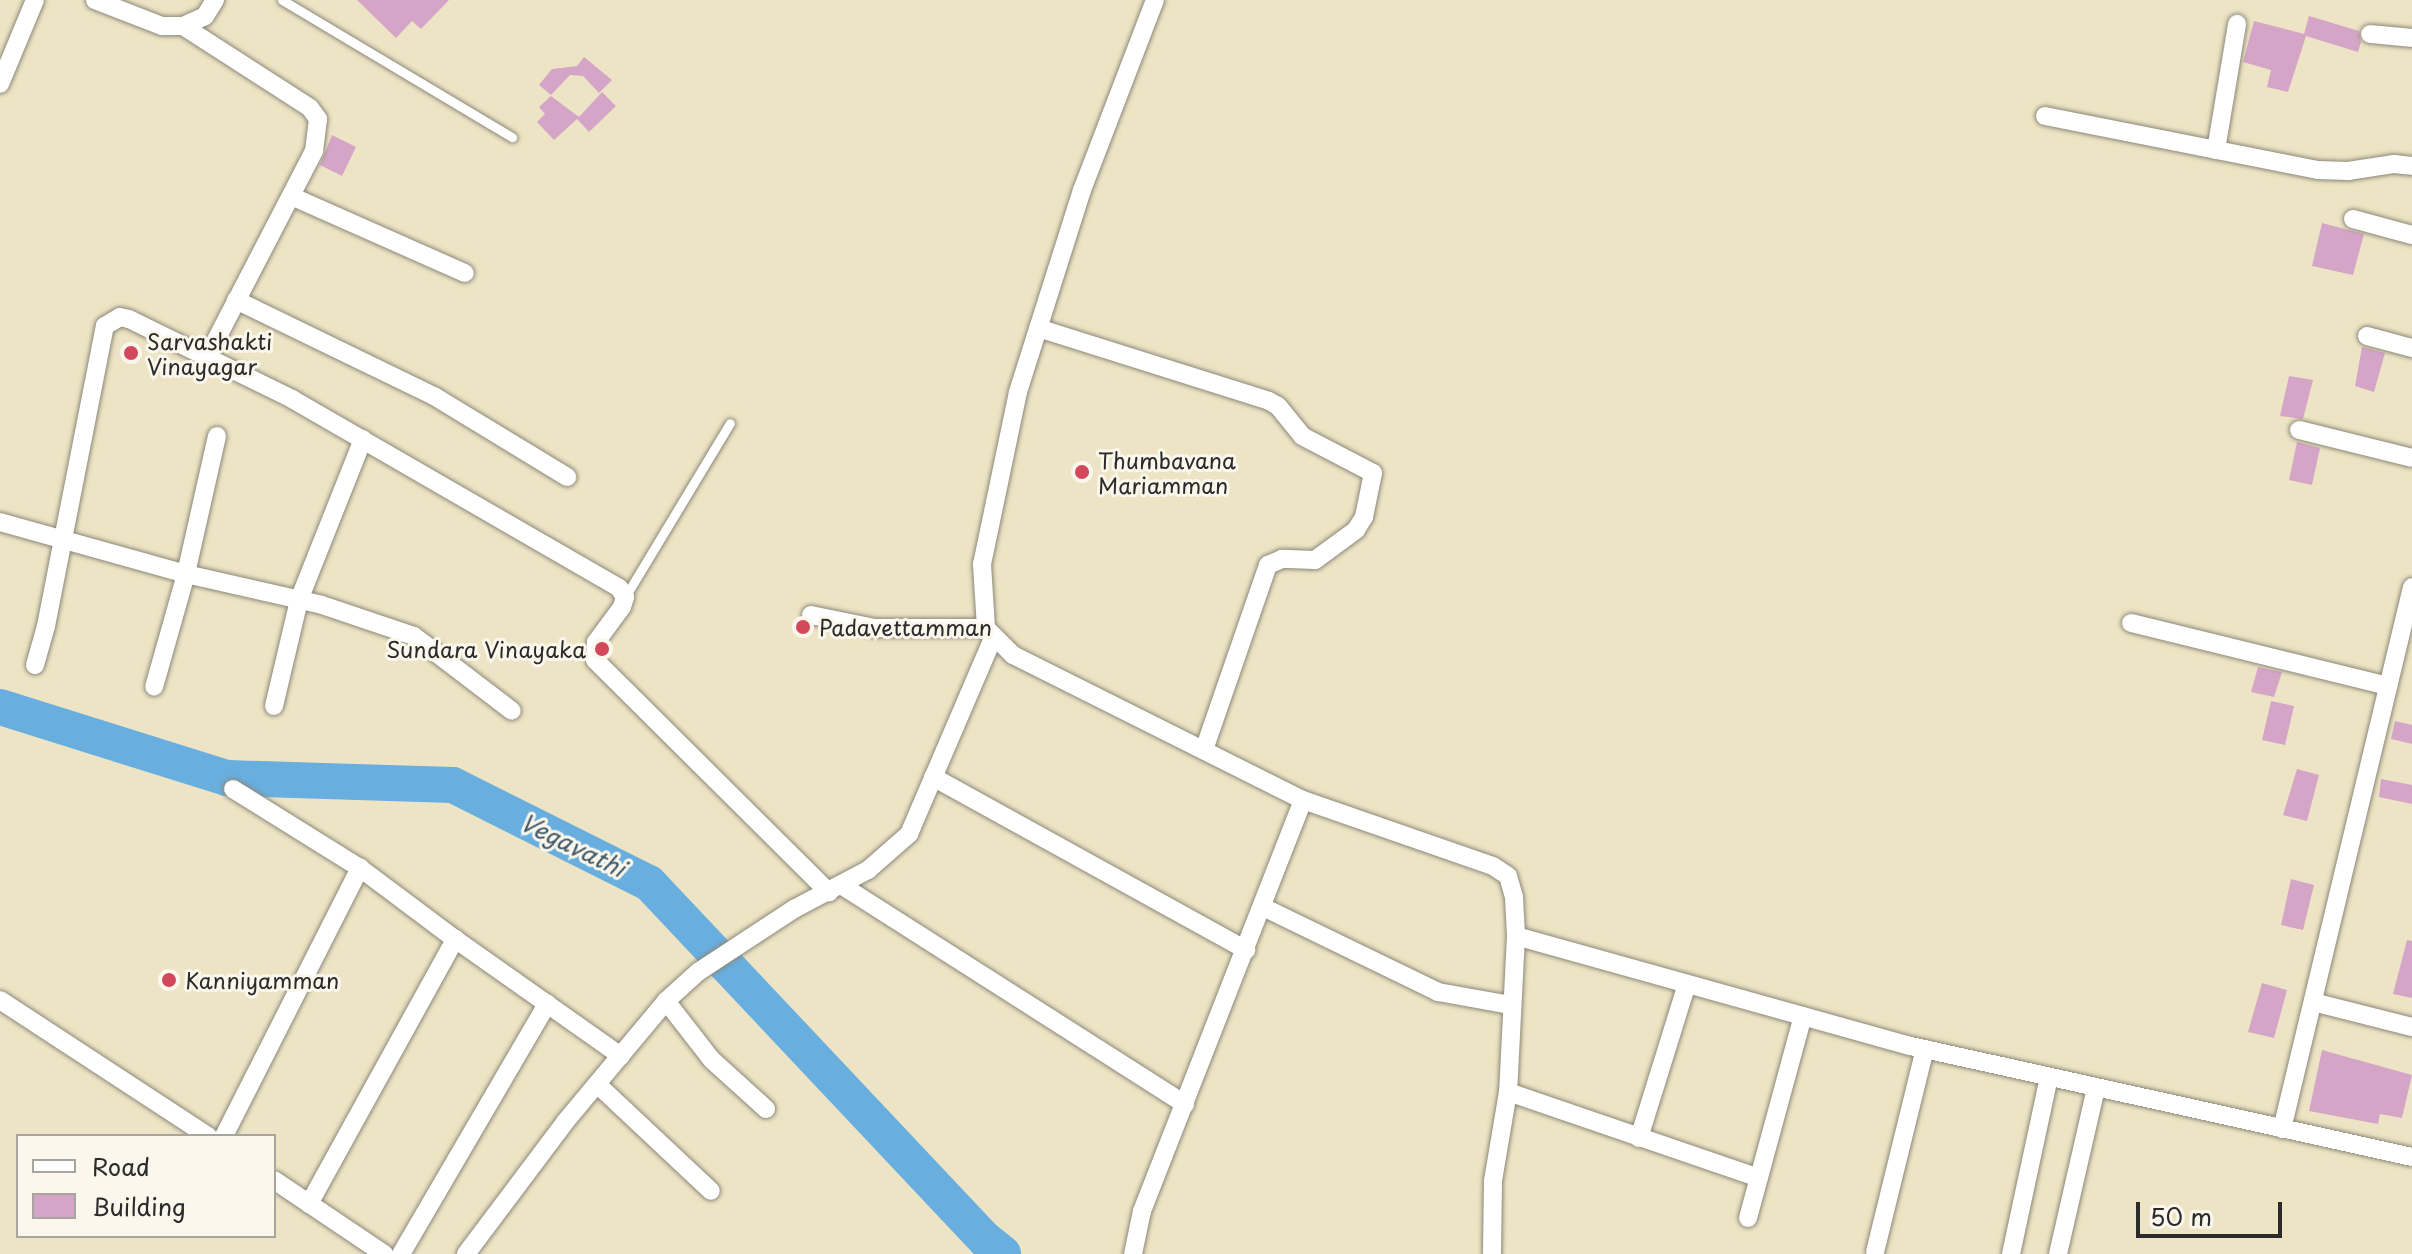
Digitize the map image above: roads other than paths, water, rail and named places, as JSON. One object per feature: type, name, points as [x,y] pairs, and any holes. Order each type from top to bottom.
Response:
[{"type":"street","points":[[0,84],[35,0]]},
{"type":"street","points":[[95,0],[162,26],[183,26],[205,16],[215,0]]},
{"type":"street","points":[[466,1254],[597,1084],[666,1001],[698,972],[794,909],[868,870],[909,834],[990,633],[982,564],[1018,392],[1082,190],[1155,0]]},
{"type":"street","points":[[2216,150],[2237,24]]},
{"type":"street","points":[[183,26],[310,108],[318,119],[314,151],[207,357]]},
{"type":"street","points":[[2370,34],[2412,38]]},
{"type":"street","points":[[2045,116],[2333,172],[2374,164],[2412,166]]},
{"type":"street","points":[[291,196],[465,273]]},
{"type":"street","points":[[2353,219],[2412,235]]},
{"type":"street","points":[[236,300],[457,408],[567,477]]},
{"type":"street","points":[[35,665],[105,326],[120,317],[129,319],[363,439],[619,588],[625,597],[622,607],[596,642],[595,660],[835,889],[1185,1104]]},
{"type":"street","points":[[1038,328],[1269,401],[1278,406],[1302,436],[1373,473],[1364,517],[1356,530],[1315,560],[1282,559],[1268,565],[1204,750]]},
{"type":"street","points":[[2367,336],[2412,348]]},
{"type":"street","points":[[2299,430],[2412,458]]},
{"type":"street","points":[[154,687],[186,574],[217,436]]},
{"type":"street","points":[[274,706],[299,600],[363,439]]},
{"type":"street","points":[[0,522],[186,574],[299,600],[414,636],[512,711]]},
{"type":"street","points":[[2282,1129],[2412,587]]},
{"type":"street","points":[[811,615],[875,628],[990,633],[1013,655],[1303,800],[1508,876],[1514,897],[1516,936],[1510,1005],[1508,1092],[1493,1181],[1492,1254]]},
{"type":"street","points":[[2131,623],[2388,686]]},
{"type":"street","points":[[933,777],[1246,950]]},
{"type":"street","points":[[233,789],[360,868],[621,1056]]},
{"type":"street","points":[[1133,1254],[1142,1211],[1303,800]]},
{"type":"street","points":[[225,1134],[360,868]]},
{"type":"street","points":[[1263,907],[1438,992],[1510,1005]]},
{"type":"street","points":[[1516,936],[1925,1049],[2412,1157]]},
{"type":"street","points":[[309,1204],[455,939]]},
{"type":"street","points":[[1639,1138],[1687,984]]},
{"type":"street","points":[[0,1000],[205,1134]]},
{"type":"street","points":[[666,1001],[712,1060],[766,1109]]},
{"type":"street","points":[[2313,1002],[2412,1027]]},
{"type":"street","points":[[401,1254],[547,1004]]},
{"type":"street","points":[[1748,1218],[1803,1016]]},
{"type":"street","points":[[1875,1252],[1925,1049]]},
{"type":"street","points":[[2011,1254],[2049,1077]]},
{"type":"street","points":[[597,1084],[711,1191]]},
{"type":"street","points":[[2058,1254],[2096,1088]]},
{"type":"street","points":[[1508,1092],[1759,1178]]},
{"type":"street","points":[[276,1181],[384,1254]]},
{"type":"lane","points":[[282,0],[512,137]]},
{"type":"lane","points":[[625,597],[730,423]]},
{"type":"waterway","name":"Vegavathi","points":[[0,707],[227,778],[453,785],[649,883],[986,1240],[1003,1254]]},
{"type":"place","name":"Sarvashakti Vinayagar","points":[[131,353]]},
{"type":"place","name":"Thumbavana Mariamman","points":[[1082,472]]},
{"type":"place","name":"Padavettamman","points":[[803,627]]},
{"type":"place","name":"Sundara Vinayaka","points":[[602,649]]},
{"type":"place","name":"Kanniyamman","points":[[169,980]]}]
